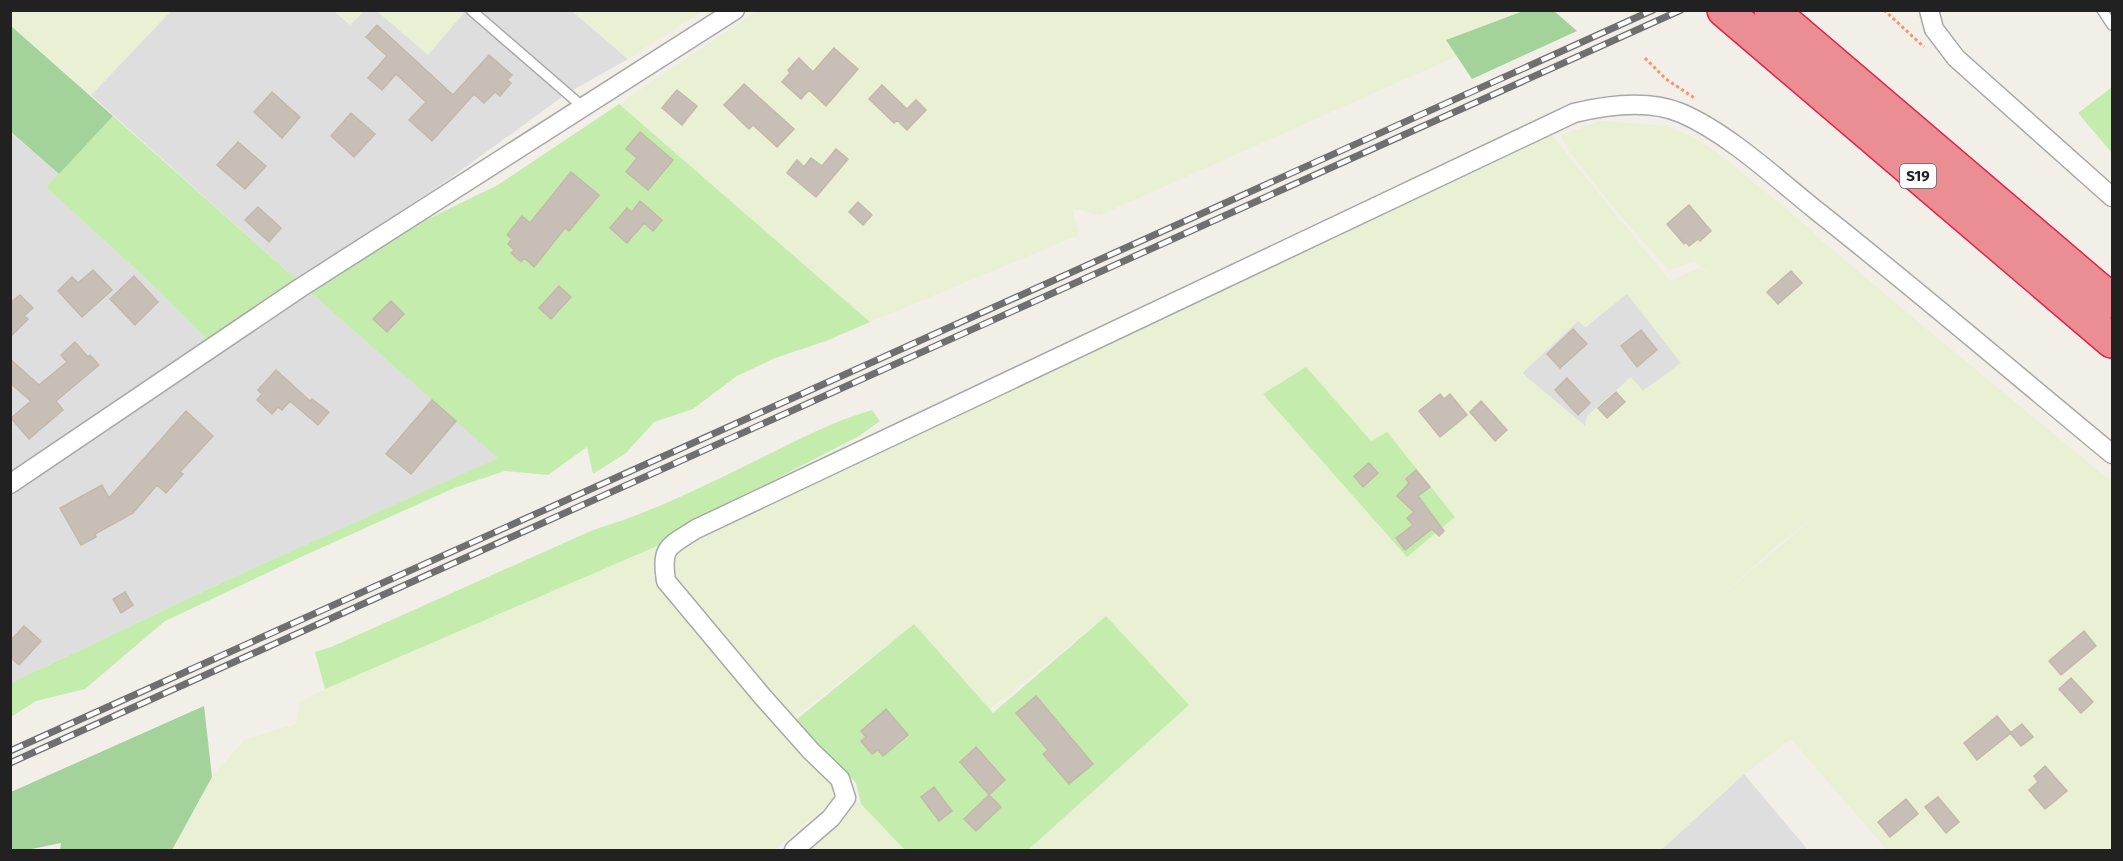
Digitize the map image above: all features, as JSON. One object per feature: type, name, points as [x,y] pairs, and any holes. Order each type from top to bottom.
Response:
[{"type":"highway","name":"S19","points":[[1724,10],[2112,341]]},
{"type":"highway","name":"S19","points":[[1771,10],[2112,301]]},
{"type":"street","points":[[10,484],[300,288],[735,10]]},
{"type":"street","points":[[1929,10],[1934,29],[1956,58],[2112,197]]},
{"type":"street","points":[[794,850],[831,818],[846,798],[840,779],[811,751],[762,696],[666,581],[663,560],[671,545],[696,529],[1574,113],[1626,104],[1645,105],[1679,112],[1717,132],[1873,255],[2112,454]]},
{"type":"lane","points":[[471,10],[583,107]]},
{"type":"lane","points":[[2102,10],[2112,25]]},
{"type":"shaded area","points":[[171,11],[334,11],[350,24],[364,11],[377,11],[428,54],[463,13],[460,11],[572,11],[628,59],[566,94],[449,179],[297,280],[91,95]]},
{"type":"shaded area","points":[[10,132],[59,174],[46,187],[157,289],[207,339],[11,474]]},
{"type":"shaded area","points":[[310,292],[499,458],[238,575],[11,684],[11,493],[244,333]]},
{"type":"shaded area","points":[[1627,293],[1682,363],[1643,391],[1631,378],[1587,416],[1585,426],[1522,373],[1579,320],[1586,327]]},
{"type":"shaded area","points":[[1744,774],[1808,850],[1661,850]]},
{"type":"green space","points":[[1526,10],[1554,11],[1577,31],[1472,79],[1446,40]]},
{"type":"green space","points":[[11,11],[171,11],[91,95],[11,26]]},
{"type":"green space","points":[[334,11],[364,11],[350,25]]},
{"type":"green space","points":[[377,11],[460,11],[463,14],[428,55]]},
{"type":"green space","points":[[572,11],[702,11],[628,59]]},
{"type":"green space","points":[[757,11],[1526,11],[1446,40],[1457,56],[1100,215],[1072,208],[1079,235],[870,322],[619,104]]},
{"type":"green space","points":[[11,26],[113,116],[59,174],[11,132]]},
{"type":"green space","points":[[2112,87],[2112,153],[2078,113]]},
{"type":"green space","points":[[619,104],[870,322],[826,341],[775,358],[737,376],[693,409],[654,422],[626,453],[593,474],[587,447],[548,475],[505,471],[454,488],[301,557],[165,621],[85,689],[36,701],[11,717],[10,684],[19,679],[238,575],[498,458],[310,292],[399,233],[498,185]]},
{"type":"green space","points":[[113,116],[297,280],[207,339],[157,289],[46,187]]},
{"type":"green space","points":[[1601,121],[1666,126],[1693,137],[1719,154],[1813,231],[1924,327],[2112,482],[2112,850],[1887,850],[1791,739],[1744,774],[1661,850],[1028,850],[1189,705],[1106,616],[985,713],[914,625],[786,723],[666,581],[671,545],[1545,127],[1670,281],[1699,268],[1712,276],[1694,261],[1669,270],[1622,218],[1566,147],[1561,135]],"holes":[[[1627,294],[1681,363],[1643,391],[1631,377],[1587,416],[1585,426],[1522,373],[1578,321],[1585,327]],[[1820,512],[1708,607],[1779,544]]]},
{"type":"green space","points":[[1306,367],[1371,441],[1387,432],[1455,517],[1407,557],[1263,394]]},
{"type":"green space","points":[[872,410],[880,421],[859,436],[733,501],[657,546],[325,689],[315,652],[331,647],[593,530],[660,506],[818,430]]},
{"type":"green space","points":[[657,546],[653,577],[692,627],[831,783],[833,800],[774,850],[172,850],[212,777],[244,740],[296,724],[300,702],[325,689]]},
{"type":"green space","points":[[1106,616],[1189,705],[1028,850],[905,850],[861,804],[856,783],[796,720],[914,624],[993,713]]},
{"type":"green space","points":[[204,706],[212,777],[172,850],[60,850],[61,843],[27,850],[11,850],[11,792]]},
{"type":"green space","points":[[846,798],[861,804],[905,850],[794,850]]},
{"type":"building","points":[[377,25],[453,95],[489,55],[512,75],[507,80],[511,83],[500,96],[495,92],[484,103],[474,94],[432,141],[409,120],[426,102],[396,74],[382,90],[368,78],[387,56],[366,37]]},
{"type":"building","points":[[834,48],[858,69],[826,106],[809,90],[801,99],[782,82],[790,73],[788,70],[799,58],[813,72]]},
{"type":"building","points":[[744,84],[794,129],[777,147],[753,125],[749,129],[724,105]]},
{"type":"building","points":[[882,85],[907,109],[916,100],[926,110],[907,130],[897,120],[894,123],[869,99]]},
{"type":"building","points":[[677,90],[697,106],[682,125],[662,108]]},
{"type":"building","points":[[272,92],[300,117],[282,138],[254,112]]},
{"type":"building","points":[[351,113],[375,134],[354,157],[331,136]]},
{"type":"building","points":[[640,132],[673,160],[648,190],[626,172],[637,158],[626,149]]},
{"type":"building","points":[[238,142],[266,166],[245,189],[217,165]]},
{"type":"building","points":[[836,149],[848,159],[816,197],[787,173],[797,160],[804,167],[811,158],[822,166]]},
{"type":"building","points":[[571,172],[599,195],[569,231],[565,228],[534,267],[524,258],[521,262],[511,253],[514,250],[508,244],[512,239],[507,235],[522,216],[530,223]]},
{"type":"building","points":[[640,201],[662,220],[653,231],[644,223],[627,243],[610,228],[627,208],[632,212]]},
{"type":"building","points":[[858,202],[872,215],[863,225],[849,212]]},
{"type":"building","points":[[1689,205],[1711,231],[1700,241],[1698,239],[1689,246],[1686,242],[1684,244],[1667,224]]},
{"type":"building","points":[[258,207],[281,228],[269,242],[245,220]]},
{"type":"building","points":[[93,270],[112,290],[82,317],[58,291],[72,277],[78,283]]},
{"type":"building","points":[[1791,271],[1802,283],[1778,304],[1767,292]]},
{"type":"building","points":[[134,276],[158,302],[135,325],[110,299]]},
{"type":"building","points":[[559,286],[571,297],[551,319],[539,308]]},
{"type":"building","points":[[20,295],[33,308],[24,316],[28,319],[10,337],[10,303]]},
{"type":"building","points":[[391,301],[404,314],[387,332],[373,319]]},
{"type":"building","points":[[1573,329],[1587,344],[1560,368],[1547,354]]},
{"type":"building","points":[[1641,330],[1657,350],[1637,367],[1621,346]]},
{"type":"building","points":[[75,342],[88,357],[90,355],[99,365],[56,401],[63,410],[29,439],[11,418],[31,401],[10,383],[10,359],[39,385],[67,362],[61,355]]},
{"type":"building","points":[[276,370],[310,401],[312,399],[329,412],[318,425],[290,401],[282,410],[278,407],[272,414],[257,400],[262,394],[258,390]]},
{"type":"building","points":[[1567,378],[1590,403],[1578,415],[1555,390]]},
{"type":"building","points":[[1616,392],[1625,402],[1607,418],[1598,408]]},
{"type":"building","points":[[1440,394],[1444,399],[1450,394],[1467,415],[1440,437],[1419,411]]},
{"type":"building","points":[[432,400],[456,421],[411,474],[386,454]]},
{"type":"building","points":[[1481,401],[1507,430],[1495,441],[1470,412]]},
{"type":"building","points":[[186,411],[213,436],[180,472],[183,474],[166,493],[157,485],[133,513],[95,534],[96,537],[81,545],[60,508],[102,485],[109,498]]},
{"type":"building","points":[[1369,463],[1378,473],[1363,487],[1354,476]]},
{"type":"building","points":[[1416,470],[1430,487],[1418,496],[1444,531],[1439,536],[1432,529],[1405,550],[1396,538],[1413,525],[1407,518],[1414,512],[1397,496],[1409,483],[1406,479]]},
{"type":"building","points":[[125,592],[133,605],[121,613],[113,599]]},
{"type":"building","points":[[24,626],[41,641],[19,665],[10,657],[10,641]]},
{"type":"building","points":[[2084,631],[2096,646],[2061,675],[2049,661]]},
{"type":"building","points":[[2071,678],[2093,702],[2081,713],[2059,689]]},
{"type":"building","points":[[1036,696],[1093,764],[1069,784],[1043,754],[1048,750],[1016,713]]},
{"type":"building","points":[[886,709],[908,735],[883,756],[878,750],[872,754],[861,741],[866,737],[861,731]]},
{"type":"building","points":[[1997,716],[2011,733],[1977,760],[1964,743]]},
{"type":"building","points":[[2022,724],[2033,737],[2021,746],[2010,733]]},
{"type":"building","points":[[976,747],[1005,780],[989,795],[960,762]]},
{"type":"building","points":[[2045,766],[2067,791],[2045,809],[2029,790],[2038,782],[2034,776]]},
{"type":"building","points":[[934,787],[952,811],[939,821],[921,797]]},
{"type":"building","points":[[989,795],[1001,807],[976,831],[964,819]]},
{"type":"building","points":[[1938,797],[1959,822],[1946,833],[1925,807]]},
{"type":"building","points":[[1906,799],[1918,814],[1890,837],[1878,822]]},
{"type":"railway","points":[[10,751],[1653,10]]},
{"type":"railway","points":[[10,763],[1681,10]]}]
